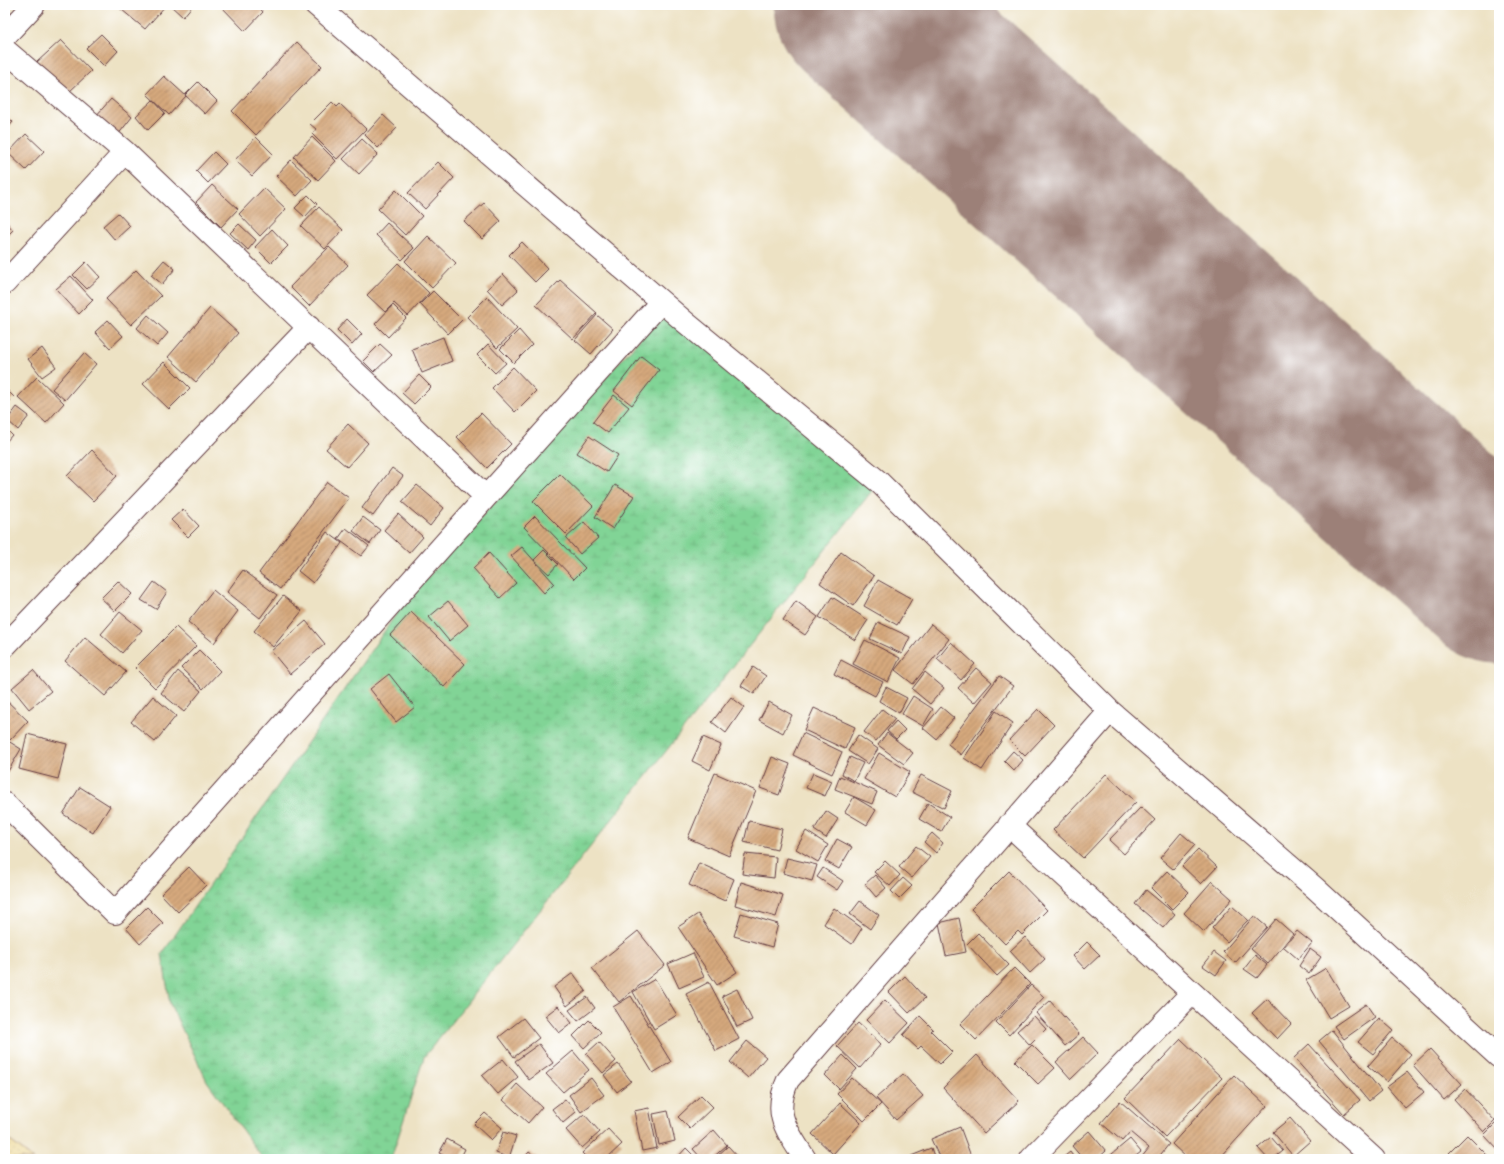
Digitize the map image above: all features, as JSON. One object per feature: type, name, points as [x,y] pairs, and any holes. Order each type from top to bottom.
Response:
[{"type":"street","points":[[5,36],[34,5]]},
{"type":"street","points":[[316,5],[661,302],[879,482],[1110,711],[1315,888],[1499,1057]]},
{"type":"street","points":[[5,50],[124,152],[310,327],[486,496]]},
{"type":"street","points":[[5,283],[124,152]]},
{"type":"street","points":[[5,804],[115,914],[486,496],[661,302]]},
{"type":"street","points":[[5,646],[310,327]]},
{"type":"street","points":[[806,1159],[784,1125],[780,1108],[782,1092],[788,1080],[1110,711]]},
{"type":"street","points":[[1009,825],[1374,1159]]},
{"type":"street","points":[[1031,1159],[1192,993]]},
{"type":"green space","points":[[664,312],[879,482],[424,1057],[391,1159],[263,1159],[207,1081],[170,1004],[162,954],[401,607]]},
{"type":"sand","points":[[5,1137],[34,1159],[5,1159]]},
{"type":"building","points":[[116,5],[166,5],[145,29]]},
{"type":"building","points":[[170,5],[193,5],[183,17]]},
{"type":"building","points":[[220,5],[257,5],[263,12],[245,31]]},
{"type":"building","points":[[101,34],[118,51],[104,66],[86,48]]},
{"type":"building","points":[[61,40],[91,71],[67,94],[37,62]]},
{"type":"building","points":[[297,42],[322,66],[256,135],[232,111]]},
{"type":"building","points":[[164,76],[186,96],[169,115],[147,94]]},
{"type":"building","points":[[198,82],[217,101],[205,114],[185,95]]},
{"type":"building","points":[[111,99],[132,117],[117,136],[95,117]]},
{"type":"building","points":[[153,100],[165,113],[148,130],[136,116]]},
{"type":"building","points":[[332,102],[337,107],[340,104],[366,129],[337,159],[312,134],[316,129],[310,124]]},
{"type":"building","points":[[5,115],[13,122],[5,131]]},
{"type":"building","points":[[383,115],[397,128],[378,148],[365,135]]},
{"type":"building","points":[[26,134],[44,151],[26,170],[8,153]]},
{"type":"building","points":[[256,137],[273,154],[252,176],[235,160]]},
{"type":"building","points":[[312,137],[336,161],[318,180],[294,157]]},
{"type":"building","points":[[362,139],[378,154],[359,174],[343,159]]},
{"type":"building","points":[[214,152],[226,164],[208,183],[196,171]]},
{"type":"building","points":[[291,160],[312,180],[297,196],[276,176]]},
{"type":"building","points":[[438,162],[454,178],[425,209],[408,193]]},
{"type":"building","points":[[212,185],[238,209],[221,227],[196,202]]},
{"type":"building","points":[[264,188],[286,209],[260,236],[239,214]]},
{"type":"building","points":[[396,190],[422,216],[405,235],[378,209]]},
{"type":"building","points":[[308,195],[317,204],[305,217],[295,208]]},
{"type":"building","points":[[484,203],[501,221],[482,239],[464,221]]},
{"type":"building","points":[[319,207],[343,230],[325,249],[301,226]]},
{"type":"building","points":[[118,213],[130,226],[115,240],[103,226]]},
{"type":"building","points":[[5,221],[13,230],[5,238]]},
{"type":"building","points":[[387,223],[414,248],[402,260],[376,235]]},
{"type":"building","points":[[239,224],[256,240],[248,250],[230,233]]},
{"type":"building","points":[[272,229],[288,246],[271,263],[255,247]]},
{"type":"building","points":[[428,236],[456,263],[432,288],[405,261]]},
{"type":"building","points":[[522,242],[548,269],[535,282],[509,255]]},
{"type":"building","points":[[329,247],[348,265],[309,306],[290,287]]},
{"type":"building","points":[[164,260],[175,269],[162,284],[151,275]]},
{"type":"building","points":[[86,262],[100,277],[87,289],[73,275]]},
{"type":"building","points":[[398,263],[429,293],[408,316],[394,303],[385,312],[367,295]]},
{"type":"building","points":[[136,270],[161,296],[131,325],[106,299]]},
{"type":"building","points":[[503,274],[518,290],[502,305],[487,289]]},
{"type":"building","points":[[71,276],[93,300],[79,314],[56,289]]},
{"type":"building","points":[[560,280],[597,313],[573,339],[536,305]]},
{"type":"building","points":[[433,291],[462,320],[448,334],[420,304]]},
{"type":"building","points":[[487,297],[517,329],[497,348],[467,317]]},
{"type":"building","points":[[393,305],[406,318],[388,337],[375,324]]},
{"type":"building","points":[[210,308],[238,333],[196,382],[168,357]]},
{"type":"building","points":[[148,315],[168,333],[157,346],[137,328]]},
{"type":"building","points":[[597,315],[613,329],[591,354],[575,340]]},
{"type":"building","points":[[347,319],[362,334],[352,345],[337,330]]},
{"type":"building","points":[[108,320],[123,336],[110,348],[95,332]]},
{"type":"building","points":[[519,330],[532,345],[514,363],[500,349]]},
{"type":"building","points":[[443,337],[452,361],[422,373],[412,349]]},
{"type":"building","points":[[380,344],[392,355],[374,372],[363,361]]},
{"type":"building","points":[[488,344],[506,363],[495,373],[477,355]]},
{"type":"building","points":[[42,348],[56,367],[42,377],[28,359]]},
{"type":"building","points":[[84,353],[96,364],[65,400],[52,389]]},
{"type":"building","points":[[641,356],[659,370],[632,405],[614,391]]},
{"type":"building","points":[[164,362],[190,388],[169,409],[143,384]]},
{"type":"building","points":[[513,367],[536,391],[515,412],[492,388]]},
{"type":"building","points":[[419,375],[431,387],[414,404],[402,393]]},
{"type":"building","points":[[37,377],[64,403],[46,423],[18,397]]},
{"type":"building","points":[[5,388],[14,397],[5,406]]},
{"type":"building","points":[[614,395],[629,407],[608,433],[593,422]]},
{"type":"building","points":[[17,407],[29,416],[18,430],[7,420]]},
{"type":"building","points":[[481,413],[511,444],[487,468],[457,437]]},
{"type":"building","points":[[348,424],[368,443],[347,467],[326,449]]},
{"type":"building","points":[[5,428],[12,435],[5,443]]},
{"type":"building","points":[[589,436],[618,455],[607,472],[577,453]]},
{"type":"building","points":[[92,450],[117,476],[93,501],[67,476]]},
{"type":"building","points":[[392,468],[403,476],[373,516],[362,508]]},
{"type":"building","points":[[560,474],[593,506],[566,534],[533,501]]},
{"type":"building","points":[[327,482],[349,498],[280,589],[259,573]]},
{"type":"building","points":[[417,485],[444,508],[430,526],[402,502]]},
{"type":"building","points":[[615,485],[634,496],[613,529],[595,517]]},
{"type":"building","points":[[183,509],[199,526],[188,537],[171,520]]},
{"type":"building","points":[[398,514],[423,537],[409,553],[384,530]]},
{"type":"building","points":[[535,516],[585,568],[574,579],[524,527]]},
{"type":"building","points":[[363,517],[380,530],[370,544],[353,531]]},
{"type":"building","points":[[584,522],[598,538],[580,554],[566,538]]},
{"type":"building","points":[[346,528],[369,546],[361,556],[338,539]]},
{"type":"building","points":[[327,532],[342,543],[313,583],[298,571]]},
{"type":"building","points":[[522,547],[554,583],[544,593],[511,556]]},
{"type":"building","points":[[544,550],[558,564],[549,574],[534,560]]},
{"type":"building","points":[[841,552],[874,576],[853,606],[820,583]]},
{"type":"building","points":[[489,553],[516,583],[500,598],[473,568]]},
{"type":"building","points":[[243,570],[277,595],[260,618],[227,592]]},
{"type":"building","points":[[878,580],[912,599],[897,625],[864,606]]},
{"type":"building","points":[[118,581],[132,594],[115,611],[101,598]]},
{"type":"building","points":[[154,582],[167,592],[156,609],[141,600]]},
{"type":"building","points":[[213,590],[238,611],[214,643],[188,622]]},
{"type":"building","points":[[283,596],[302,611],[273,647],[254,631]]},
{"type":"building","points":[[832,597],[868,620],[855,640],[819,617]]},
{"type":"building","points":[[448,601],[468,625],[449,641],[429,617]]},
{"type":"building","points":[[796,601],[818,617],[805,635],[783,620]]},
{"type":"building","points":[[120,612],[142,630],[122,653],[101,634]]},
{"type":"building","points":[[411,612],[465,664],[444,687],[390,635]]},
{"type":"building","points":[[306,621],[325,644],[290,674],[271,651]]},
{"type":"building","points":[[878,622],[910,637],[902,654],[870,639]]},
{"type":"building","points":[[931,624],[949,639],[913,684],[895,670]]},
{"type":"building","points":[[176,627],[196,646],[155,688],[135,668]]},
{"type":"building","points":[[85,637],[126,672],[105,696],[65,661]]},
{"type":"building","points":[[865,640],[900,658],[888,682],[853,664]]},
{"type":"building","points":[[951,642],[975,664],[961,680],[937,659]]},
{"type":"building","points":[[199,650],[220,671],[203,689],[181,668]]},
{"type":"building","points":[[841,660],[883,682],[875,696],[834,674]]},
{"type":"building","points":[[753,667],[766,676],[754,694],[741,686]]},
{"type":"building","points":[[976,668],[992,682],[974,703],[958,688]]},
{"type":"building","points":[[33,670],[51,691],[29,709],[12,688]]},
{"type":"building","points":[[178,671],[201,691],[184,712],[161,693]]},
{"type":"building","points":[[925,672],[944,688],[930,704],[912,689]]},
{"type":"building","points":[[389,674],[415,707],[396,722],[370,689]]},
{"type":"building","points":[[999,676],[1013,686],[961,755],[948,744]]},
{"type":"building","points":[[886,687],[907,698],[899,713],[879,701]]},
{"type":"building","points":[[153,696],[176,716],[155,742],[131,722]]},
{"type":"building","points":[[913,696],[933,709],[923,726],[902,714]]},
{"type":"building","points":[[731,697],[744,707],[726,733],[712,722]]},
{"type":"building","points":[[5,699],[28,721],[10,740],[5,735]]},
{"type":"building","points":[[769,702],[792,715],[783,733],[759,720]]},
{"type":"building","points":[[941,707],[954,718],[936,739],[923,728]]},
{"type":"building","points":[[814,708],[855,727],[845,749],[804,730]]},
{"type":"building","points":[[882,709],[895,719],[876,741],[864,732]]},
{"type":"building","points":[[1038,709],[1054,725],[1025,756],[1009,740]]},
{"type":"building","points":[[996,711],[1013,723],[982,770],[964,758]]},
{"type":"building","points":[[896,721],[905,730],[896,739],[887,731]]},
{"type":"building","points":[[803,733],[842,752],[832,774],[793,755]]},
{"type":"building","points":[[887,733],[913,753],[904,764],[878,745]]},
{"type":"building","points":[[27,734],[67,744],[58,779],[19,769]]},
{"type":"building","points":[[858,735],[878,749],[868,764],[848,751]]},
{"type":"building","points":[[703,737],[721,745],[710,770],[692,761]]},
{"type":"building","points":[[5,739],[21,749],[7,773],[5,771]]},
{"type":"building","points":[[1013,751],[1023,760],[1014,771],[1004,761]]},
{"type":"building","points":[[879,753],[910,772],[895,797],[864,779]]},
{"type":"building","points":[[772,757],[790,764],[779,795],[760,788]]},
{"type":"building","points":[[850,757],[863,763],[854,781],[842,774]]},
{"type":"building","points":[[715,773],[756,791],[729,856],[688,838]]},
{"type":"building","points":[[813,773],[832,781],[825,796],[806,788]]},
{"type":"building","points":[[1106,774],[1136,802],[1083,858],[1053,830]]},
{"type":"building","points":[[921,775],[952,791],[944,808],[912,792]]},
{"type":"building","points":[[840,776],[877,792],[872,804],[835,789]]},
{"type":"building","points":[[80,787],[110,806],[93,833],[63,814]]},
{"type":"building","points":[[854,797],[876,810],[867,825],[845,812]]},
{"type":"building","points":[[928,803],[950,817],[941,832],[919,819]]},
{"type":"building","points":[[1141,807],[1155,820],[1124,854],[1109,840]]},
{"type":"building","points":[[826,811],[838,819],[826,838],[814,830]]},
{"type":"building","points":[[749,821],[782,829],[777,850],[744,842]]},
{"type":"building","points":[[806,831],[828,845],[818,862],[796,849]]},
{"type":"building","points":[[932,833],[943,843],[936,853],[924,842]]},
{"type":"building","points":[[1181,833],[1195,845],[1173,869],[1160,858]]},
{"type":"building","points":[[837,839],[852,847],[839,869],[825,861]]},
{"type":"building","points":[[916,846],[930,857],[912,878],[899,867]]},
{"type":"building","points":[[1198,849],[1217,867],[1201,884],[1182,866]]},
{"type":"building","points":[[745,854],[776,857],[774,878],[742,874]]},
{"type":"building","points":[[787,858],[817,865],[812,881],[783,873]]},
{"type":"building","points":[[885,861],[900,875],[890,886],[874,872]]},
{"type":"building","points":[[699,863],[734,879],[725,901],[689,885]]},
{"type":"building","points":[[189,867],[206,885],[178,912],[161,894]]},
{"type":"building","points":[[823,868],[843,881],[837,890],[817,877]]},
{"type":"building","points":[[1009,871],[1047,910],[1022,935],[1018,931],[1005,944],[971,909]]},
{"type":"building","points":[[1167,871],[1189,892],[1172,909],[1151,888]]},
{"type":"building","points":[[875,875],[886,888],[876,897],[865,884]]},
{"type":"building","points":[[903,878],[912,886],[899,899],[891,891]]},
{"type":"building","points":[[1212,881],[1232,899],[1204,932],[1184,913]]},
{"type":"building","points":[[741,882],[783,895],[776,917],[735,905]]},
{"type":"building","points":[[1146,890],[1175,914],[1163,928],[1135,904]]},
{"type":"building","points":[[860,901],[879,915],[870,929],[850,914]]},
{"type":"building","points":[[1232,906],[1248,920],[1227,942],[1212,928]]},
{"type":"building","points":[[147,907],[163,923],[140,944],[126,928]]},
{"type":"building","points":[[834,908],[862,928],[852,944],[824,924]]},
{"type":"building","points":[[741,913],[778,924],[772,947],[734,936]]},
{"type":"building","points":[[698,914],[737,972],[717,985],[678,927]]},
{"type":"building","points":[[1254,916],[1267,927],[1235,963],[1223,952]]},
{"type":"building","points":[[959,918],[966,952],[946,956],[939,923]]},
{"type":"building","points":[[1276,919],[1293,934],[1268,964],[1251,949]]},
{"type":"building","points":[[638,931],[665,965],[619,1002],[592,968]]},
{"type":"building","points":[[1297,931],[1312,943],[1298,959],[1284,947]]},
{"type":"building","points":[[978,933],[1009,965],[997,976],[967,944]]},
{"type":"building","points":[[1025,937],[1045,959],[1030,973],[1010,951]]},
{"type":"building","points":[[1087,942],[1100,955],[1085,969],[1073,956]]},
{"type":"building","points":[[1310,949],[1321,957],[1309,974],[1299,966]]},
{"type":"building","points":[[1214,952],[1226,961],[1216,975],[1203,966]]},
{"type":"building","points":[[693,953],[704,977],[679,988],[668,964]]},
{"type":"building","points":[[1255,955],[1267,965],[1257,978],[1244,969]]},
{"type":"building","points":[[1014,968],[1030,984],[976,1040],[960,1024]]},
{"type":"building","points":[[1326,968],[1349,1006],[1329,1018],[1306,980]]},
{"type":"building","points":[[573,973],[586,991],[567,1006],[554,987]]},
{"type":"building","points":[[905,976],[925,998],[909,1013],[889,992]]},
{"type":"building","points":[[655,979],[677,1015],[654,1029],[633,992]]},
{"type":"building","points":[[709,982],[739,1039],[716,1051],[686,994]]},
{"type":"building","points":[[1031,985],[1044,997],[1009,1035],[996,1022]]},
{"type":"building","points":[[737,989],[752,1020],[737,1027],[722,996]]},
{"type":"building","points":[[631,996],[671,1062],[653,1073],[613,1007]]},
{"type":"building","points":[[587,997],[595,1008],[578,1021],[569,1010]]},
{"type":"building","points":[[1267,999],[1291,1024],[1277,1039],[1252,1013]]},
{"type":"building","points":[[885,1000],[909,1023],[890,1043],[866,1020]]},
{"type":"building","points":[[1050,1001],[1079,1034],[1065,1046],[1036,1013]]},
{"type":"building","points":[[1366,1004],[1375,1017],[1344,1039],[1334,1026]]},
{"type":"building","points":[[558,1006],[572,1023],[559,1033],[545,1016]]},
{"type":"building","points":[[920,1016],[933,1029],[931,1031],[952,1052],[940,1064],[921,1046],[918,1049],[903,1035]]},
{"type":"building","points":[[1034,1016],[1046,1029],[1030,1045],[1017,1031]]},
{"type":"building","points":[[523,1018],[539,1038],[514,1057],[499,1037]]},
{"type":"building","points":[[1379,1018],[1393,1030],[1373,1054],[1358,1042]]},
{"type":"building","points":[[589,1020],[601,1032],[584,1048],[573,1036]]},
{"type":"building","points":[[858,1023],[881,1044],[860,1068],[837,1046]]},
{"type":"building","points":[[1332,1030],[1381,1091],[1369,1101],[1319,1041]]},
{"type":"building","points":[[1083,1037],[1098,1053],[1071,1079],[1056,1062]]},
{"type":"building","points":[[1392,1038],[1411,1054],[1387,1082],[1368,1066]]},
{"type":"building","points":[[1181,1039],[1222,1078],[1165,1137],[1125,1098]]},
{"type":"building","points":[[747,1041],[766,1057],[748,1078],[730,1062]]},
{"type":"building","points":[[599,1042],[616,1061],[603,1073],[586,1054]]},
{"type":"building","points":[[539,1044],[553,1063],[529,1080],[515,1061]]},
{"type":"building","points":[[1309,1044],[1360,1100],[1344,1114],[1294,1058]]},
{"type":"building","points":[[1032,1045],[1055,1068],[1038,1084],[1015,1061]]},
{"type":"building","points":[[1430,1049],[1462,1084],[1444,1100],[1413,1065]]},
{"type":"building","points":[[573,1051],[589,1070],[563,1092],[546,1074]]},
{"type":"building","points":[[843,1055],[857,1069],[839,1089],[825,1075]]},
{"type":"building","points":[[977,1055],[1019,1101],[984,1133],[943,1088]]},
{"type":"building","points":[[503,1059],[518,1077],[498,1094],[482,1076]]},
{"type":"building","points":[[618,1064],[631,1081],[617,1092],[604,1075]]},
{"type":"building","points":[[1407,1072],[1424,1092],[1405,1108],[1387,1087]]},
{"type":"building","points":[[903,1074],[923,1096],[896,1120],[876,1098]]},
{"type":"building","points":[[1234,1075],[1267,1106],[1219,1159],[1188,1159],[1172,1144]]},
{"type":"building","points":[[591,1078],[604,1095],[581,1112],[569,1095]]},
{"type":"building","points":[[852,1078],[881,1104],[864,1121],[837,1094]]},
{"type":"building","points":[[517,1084],[542,1107],[528,1123],[503,1100]]},
{"type":"building","points":[[1465,1089],[1495,1121],[1484,1132],[1454,1099]]},
{"type":"building","points":[[701,1095],[713,1107],[690,1129],[678,1117]]},
{"type":"building","points":[[565,1099],[576,1112],[563,1123],[552,1109]]},
{"type":"building","points":[[1120,1101],[1169,1144],[1157,1159],[1141,1158],[1149,1148],[1130,1132],[1122,1141],[1101,1123]]},
{"type":"building","points":[[840,1103],[861,1123],[833,1154],[812,1134]]},
{"type":"building","points":[[649,1108],[657,1148],[642,1151],[634,1111]]},
{"type":"building","points":[[668,1111],[675,1141],[659,1145],[653,1114]]},
{"type":"building","points":[[485,1113],[502,1128],[491,1140],[474,1124]]},
{"type":"building","points":[[584,1114],[600,1132],[582,1148],[566,1130]]},
{"type":"building","points":[[1290,1118],[1310,1141],[1293,1156],[1273,1132]]},
{"type":"building","points":[[1496,1123],[1499,1126],[1499,1151],[1484,1135]]},
{"type":"building","points":[[960,1127],[972,1159],[940,1159],[931,1139]]},
{"type":"building","points":[[608,1129],[622,1144],[606,1159],[588,1159],[582,1153]]},
{"type":"building","points":[[714,1130],[727,1145],[711,1159],[702,1159],[693,1149]]},
{"type":"building","points":[[1089,1131],[1106,1151],[1097,1159],[1083,1159],[1072,1146]]},
{"type":"building","points":[[503,1132],[516,1136],[509,1158],[496,1153]]},
{"type":"building","points":[[1467,1135],[1487,1155],[1482,1159],[1455,1159],[1449,1153]]},
{"type":"building","points":[[1271,1137],[1283,1151],[1273,1159],[1268,1159],[1258,1148]]},
{"type":"building","points":[[447,1139],[465,1149],[460,1159],[450,1159],[439,1153]]},
{"type":"building","points":[[1130,1139],[1141,1152],[1132,1159],[1106,1159]]},
{"type":"building","points":[[728,1146],[740,1159],[714,1159]]},
{"type":"building","points":[[686,1148],[697,1159],[676,1159]]},
{"type":"building","points":[[931,1148],[935,1159],[912,1159],[911,1156]]},
{"type":"building","points":[[529,1152],[539,1159],[523,1159]]},
{"type":"building","points":[[1070,1152],[1075,1159],[1061,1159]]},
{"type":"runway","points":[[861,5],[1499,576]]}]
